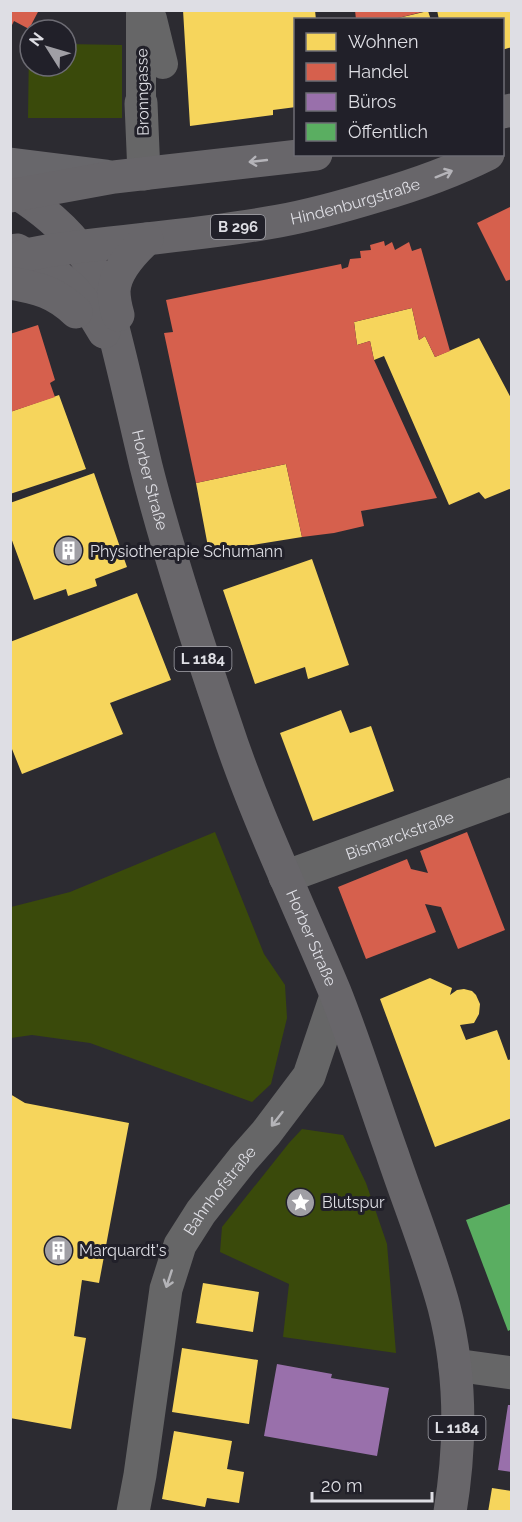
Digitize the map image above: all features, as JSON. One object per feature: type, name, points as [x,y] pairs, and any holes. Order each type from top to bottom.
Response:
[{"type":"main road","points":[[12,185],[129,175],[298,156]]},
{"type":"main road","name":"Hindenburgstraße","points":[[147,239],[279,221],[328,211],[420,183],[470,164],[484,156]]},
{"type":"main road","points":[[34,251],[62,215],[76,202],[129,175]]},
{"type":"main road","points":[[12,185],[41,209],[34,251]]},
{"type":"main road","points":[[125,371],[114,290],[121,269],[132,253],[147,239]]},
{"type":"main road","name":"B 296","points":[[79,246],[147,239]]},
{"type":"main road","points":[[34,251],[79,246]]},
{"type":"main road","name":"L 1184","points":[[79,246],[102,289],[125,371]]},
{"type":"main road","points":[[34,251],[72,287],[88,306],[125,371]]},
{"type":"main road","points":[[10,283],[49,292],[65,301],[125,371]]},
{"type":"main road","name":"Horber Straße","points":[[125,371],[158,511],[182,595],[239,767],[336,996],[424,1246],[444,1310],[455,1365],[458,1434],[450,1512]]},
{"type":"street","name":"Bronngasse","points":[[129,175],[141,103],[141,10]]},
{"type":"street","name":"Bronngasse","points":[[150,10],[163,64]]},
{"type":"street","name":"Bismarckstraße","points":[[285,877],[512,794]]},
{"type":"street","name":"Bahnhofstraße","points":[[133,1512],[166,1288],[180,1245],[201,1212],[309,1076],[336,996]]},
{"type":"street","points":[[455,1365],[512,1373]]},
{"type":"green space","points":[[78,44],[122,45],[122,118],[28,118],[29,78],[78,78]]},
{"type":"green space","points":[[215,832],[264,954],[285,985],[287,1018],[271,1084],[252,1102],[90,1043],[32,1035],[11,1038],[11,907],[70,892]]},
{"type":"green space","points":[[302,1129],[343,1135],[366,1183],[387,1244],[396,1353],[283,1337],[289,1284],[220,1252],[222,1227]]},
{"type":"building: Wohnen","points":[[183,10],[315,10],[316,18],[294,18],[294,107],[273,110],[273,115],[190,126]]},
{"type":"building: Wohnen","points":[[437,10],[512,10],[512,47],[504,49],[504,18],[439,18]]},
{"type":"building: Wohnen","points":[[428,11],[430,18],[398,18]]},
{"type":"building: Wohnen","points":[[412,308],[419,340],[425,336],[435,357],[479,338],[512,400],[512,488],[485,499],[479,492],[449,505],[384,356],[374,360],[370,341],[357,345],[354,322]]},
{"type":"building: Wohnen","points":[[59,395],[86,469],[10,494],[10,412]]},
{"type":"building: Wohnen","points":[[286,464],[302,537],[209,552],[196,483]]},
{"type":"building: Wohnen","name":"Physiotherapie Schumann","points":[[94,473],[127,567],[95,579],[97,586],[68,596],[66,589],[34,600],[10,535],[10,503]]},
{"type":"building: Wohnen","points":[[312,559],[349,665],[308,679],[305,667],[255,684],[223,590]]},
{"type":"building: Wohnen","points":[[137,593],[171,680],[110,703],[123,734],[22,774],[10,744],[10,642]]},
{"type":"building: Wohnen","points":[[341,710],[350,733],[371,726],[394,791],[313,821],[280,733]]},
{"type":"building: Wohnen","points":[[430,978],[452,988],[450,995],[457,990],[472,991],[480,1004],[479,1014],[474,1023],[460,1025],[466,1040],[497,1030],[508,1060],[512,1059],[512,1118],[435,1147],[380,999]]},
{"type":"building: Wohnen","name":"Marquardt's","points":[[10,1094],[25,1103],[129,1123],[99,1283],[82,1280],[74,1336],[86,1338],[71,1429],[10,1418]]},
{"type":"building: Wohnen","points":[[203,1283],[259,1292],[253,1332],[196,1323]]},
{"type":"building: Wohnen","points":[[182,1348],[258,1360],[249,1424],[172,1412]]},
{"type":"building: Wohnen","points":[[174,1431],[232,1441],[227,1469],[244,1472],[239,1503],[207,1498],[205,1507],[162,1499]]},
{"type":"building: Wohnen","points":[[492,1488],[512,1491],[512,1512],[488,1512]]},
{"type":"building: Handel","points":[[10,10],[39,10],[35,18],[18,18],[18,23],[14,21],[10,29]]},
{"type":"building: Handel","points":[[355,10],[426,10],[398,18],[356,18]]},
{"type":"building: Handel","points":[[512,206],[512,279],[506,281],[477,223]]},
{"type":"building: Handel","points":[[384,241],[385,246],[392,242],[395,250],[409,242],[412,251],[421,248],[450,351],[435,357],[425,336],[419,340],[412,308],[354,322],[357,345],[370,341],[374,360],[437,498],[361,511],[364,526],[302,537],[286,464],[196,483],[164,333],[173,332],[166,300],[341,264],[342,269],[348,267],[350,259],[361,258],[360,251],[371,250],[370,245]]},
{"type":"building: Handel","points":[[38,325],[55,380],[50,383],[55,397],[10,412],[10,334]]},
{"type":"building: Handel","points":[[467,832],[505,930],[458,949],[441,907],[425,904],[436,932],[366,959],[338,887],[407,859],[411,869],[428,873],[420,851]]},
{"type":"building: Büros","points":[[277,1364],[332,1374],[331,1378],[389,1388],[377,1456],[264,1436]]},
{"type":"building: Büros","points":[[508,1405],[512,1405],[512,1472],[498,1470]]},
{"type":"building: Öffentlich","points":[[512,1203],[512,1329],[508,1331],[466,1220]]},
{"type":"place","name":"Physiotherapie Schumann","points":[[69,551]]},
{"type":"place","name":"Blutspur","points":[[301,1202]]},
{"type":"place","name":"Marquardt's","points":[[58,1250]]}]
